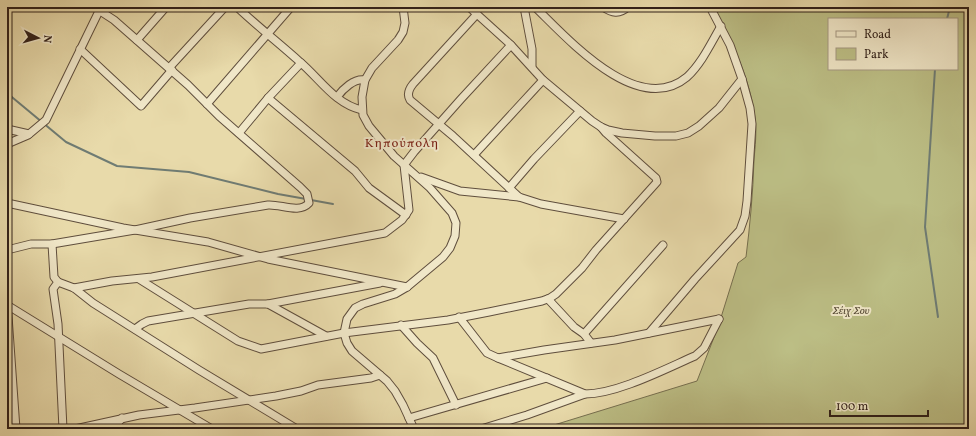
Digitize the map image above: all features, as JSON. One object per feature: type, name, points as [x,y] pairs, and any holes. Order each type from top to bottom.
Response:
[{"type":"street","points":[[137,40],[166,7]]},
{"type":"street","points":[[80,50],[141,106],[170,69],[225,7]]},
{"type":"street","points":[[237,7],[302,63],[325,88],[348,105],[362,110]]},
{"type":"street","points":[[206,104],[291,7]]},
{"type":"street","points":[[403,7],[405,19],[403,32],[398,40],[372,68],[365,80],[362,91],[362,110],[369,126],[394,156],[439,197],[452,213],[456,220],[456,228],[453,244],[448,252],[407,287],[395,294],[355,308],[347,319],[344,333],[347,343],[352,351],[387,381],[395,391],[414,429]]},
{"type":"street","points":[[469,7],[511,46],[543,80],[580,111],[602,127],[622,133],[665,137],[683,134],[695,129],[714,113],[742,79]]},
{"type":"street","points":[[524,7],[532,49],[532,67]]},
{"type":"street","points":[[535,7],[610,73],[633,84],[651,88],[666,88],[672,86],[687,76],[700,62],[721,26]]},
{"type":"street","points":[[603,7],[616,13],[628,7]]},
{"type":"street","points":[[649,333],[695,278],[743,226],[747,202],[752,124],[750,108],[742,79],[721,26],[710,7]]},
{"type":"street","points":[[7,144],[29,134],[46,120],[80,50],[98,8],[114,20],[188,85],[206,104],[307,194],[309,200],[307,205],[303,207],[293,208],[280,205],[268,205],[190,218],[135,230],[52,244],[31,244],[7,250]]},
{"type":"street","points":[[476,14],[410,89],[409,98],[520,197]]},
{"type":"street","points":[[74,288],[112,281],[138,279],[385,233],[402,220],[409,210],[404,165],[439,124],[511,46]]},
{"type":"street","points":[[239,133],[268,98],[302,63]]},
{"type":"street","points":[[337,97],[342,91],[358,80],[365,80]]},
{"type":"street","points":[[474,155],[543,80]]},
{"type":"street","points":[[268,98],[355,171],[369,188],[406,215]]},
{"type":"street","points":[[509,188],[534,159],[580,111]]},
{"type":"street","points":[[138,279],[238,341],[261,348],[344,333],[459,317],[548,299],[559,291],[582,268],[596,250],[656,184],[657,180],[606,134],[602,127]]},
{"type":"street","points":[[7,129],[29,134]]},
{"type":"street","points":[[415,174],[460,192],[520,197],[540,204],[624,219]]},
{"type":"street","points":[[7,202],[135,230],[208,242],[257,256],[407,287]]},
{"type":"street","points":[[52,244],[54,277],[58,282],[74,288],[93,303],[298,429]]},
{"type":"street","points":[[584,334],[663,245]]},
{"type":"street","points":[[58,282],[53,289],[58,324],[57,336],[63,429]]},
{"type":"street","points":[[136,329],[148,321],[249,304],[268,304],[383,282]]},
{"type":"street","points":[[548,299],[574,327],[584,334],[591,343]]},
{"type":"street","points":[[7,300],[16,429]]},
{"type":"street","points":[[268,304],[326,336]]},
{"type":"street","points":[[7,305],[212,429]]},
{"type":"street","points":[[459,317],[487,353],[584,394]]},
{"type":"street","points":[[481,429],[527,415],[584,394],[598,393],[618,388],[695,356],[704,348],[720,319],[615,340],[498,358]]},
{"type":"street","points":[[401,325],[433,358],[456,405]]},
{"type":"street","points":[[75,429],[155,412],[249,400],[291,393],[318,385],[371,378],[380,375]]},
{"type":"street","points":[[409,418],[547,378]]},
{"type":"street","points":[[116,428],[122,418]]},
{"type":"green space","name":"Σέιχ Σου","points":[[714,7],[969,7],[969,429],[541,429],[697,381],[718,327],[738,263],[746,257],[750,221],[756,128],[753,103],[745,75],[734,47]]},
{"type":"waterway","points":[[947,18],[950,7]]},
{"type":"waterway","points":[[935,70],[925,227],[938,317]]},
{"type":"waterway","points":[[7,93],[66,142],[117,166],[189,172],[278,194],[306,199]]},
{"type":"waterway","points":[[311,200],[333,204]]},
{"type":"district","name":"Κηπούπολη","points":[[402,144]]}]
